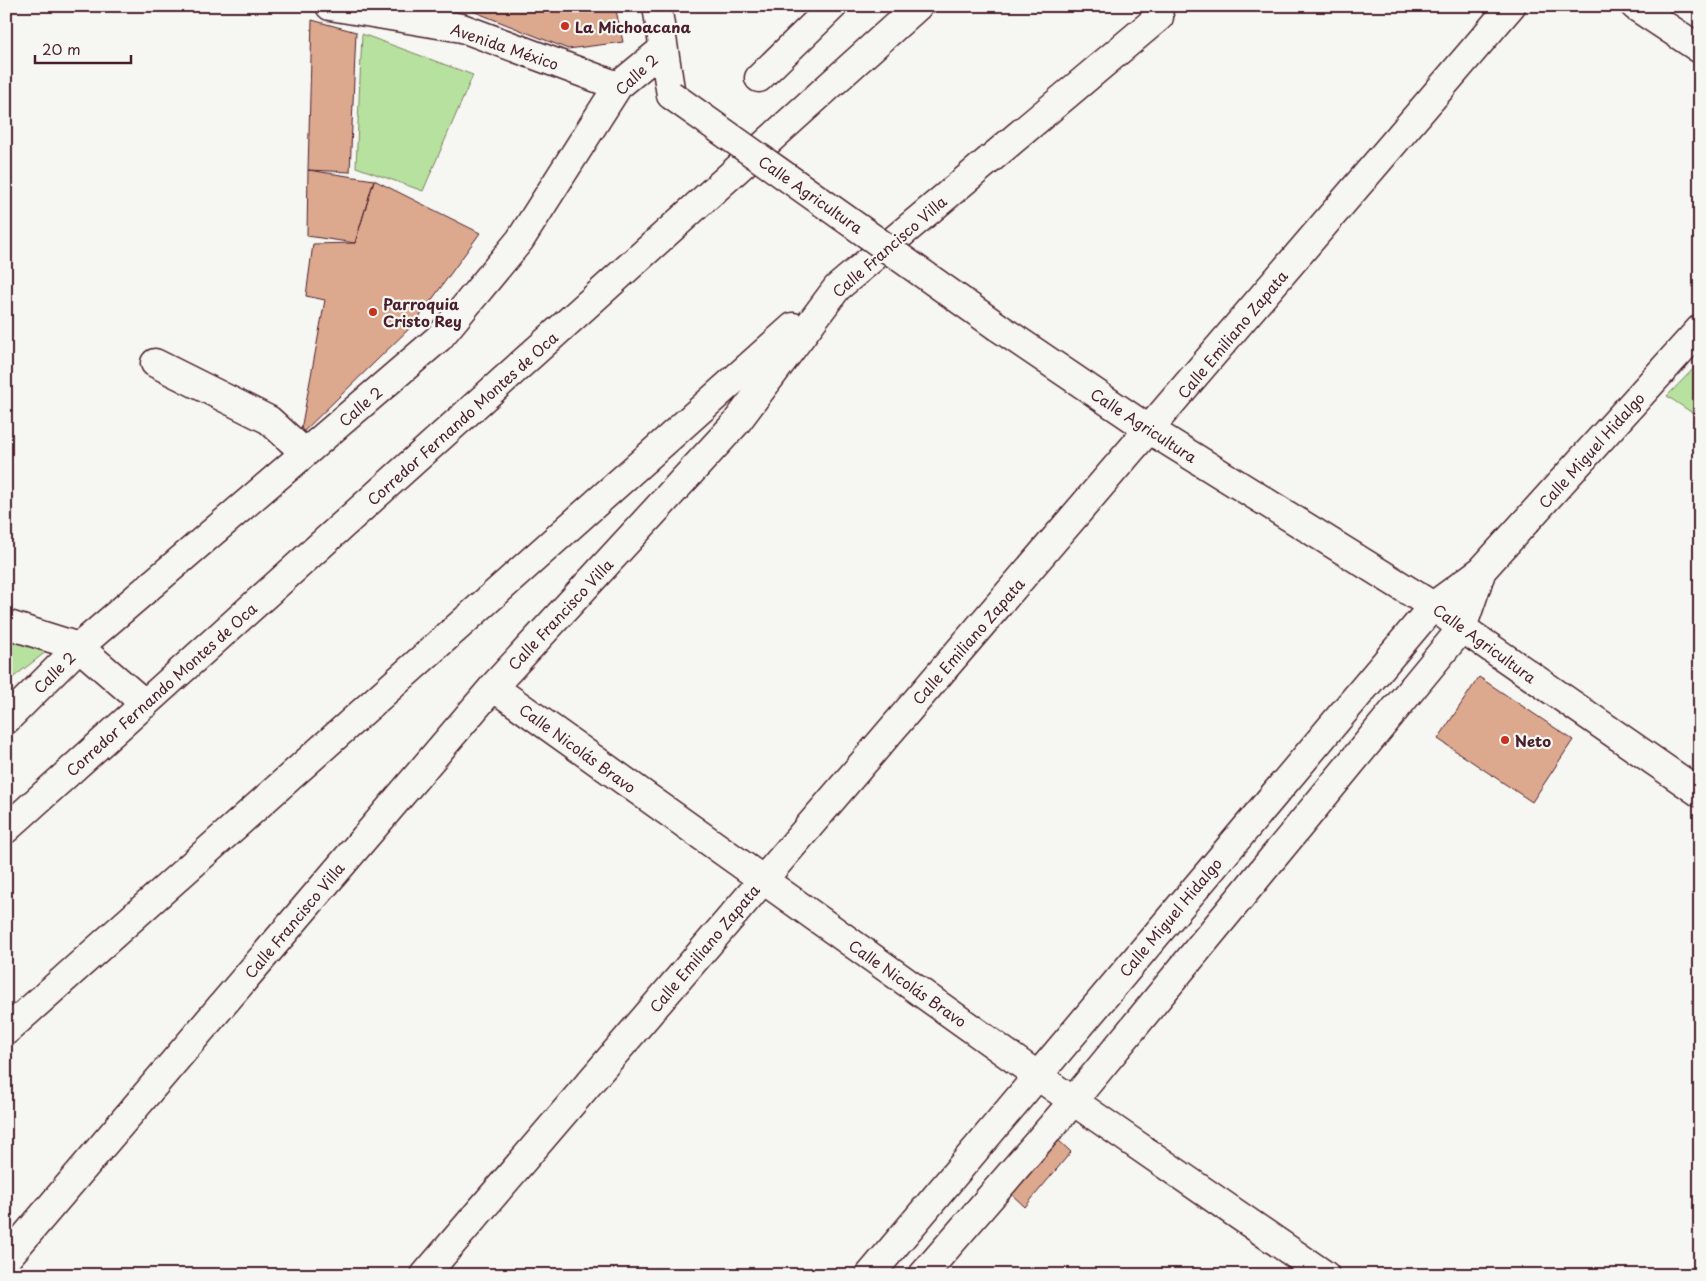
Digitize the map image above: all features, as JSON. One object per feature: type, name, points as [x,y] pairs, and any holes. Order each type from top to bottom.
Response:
[{"type":"street","name":"Avenida México","points":[[330,6],[462,28],[618,86]]},
{"type":"street","name":"Calle Agricultura","points":[[657,6],[671,95],[998,327],[1150,430],[1433,606],[1700,793]]},
{"type":"street","points":[[759,78],[833,6]]},
{"type":"street","name":"Corredor Fernando Montes de Oca","points":[[6,829],[918,6]]},
{"type":"street","name":"Calle Emiliano Zapata","points":[[425,1275],[1511,6]]},
{"type":"street","points":[[1635,6],[1700,48]]},
{"type":"street","name":"Calle Francisco Villa","points":[[6,1258],[493,687],[736,422],[837,288],[1159,17]]},
{"type":"street","name":"Calle 2","points":[[6,720],[79,647],[439,338],[520,240],[618,86],[663,48]]},
{"type":"street","points":[[6,1031],[837,288]]},
{"type":"street","name":"Calle Miguel Hidalgo","points":[[870,1275],[1037,1074],[1433,606],[1482,570],[1700,330]]},
{"type":"street","points":[[155,363],[269,420],[305,453]]},
{"type":"street","name":"Calle Miguel Hidalgo","points":[[923,1275],[1073,1101],[1462,628],[1482,570]]},
{"type":"street","points":[[6,624],[79,647],[144,704]]},
{"type":"street","name":"Calle Nicolás Bravo","points":[[493,687],[1073,1101],[1325,1275]]},
{"type":"green space","points":[[362,34],[473,75],[423,191],[356,167]]},
{"type":"green space","points":[[1700,362],[1700,418],[1667,396]]},
{"type":"green space","points":[[6,639],[47,651],[6,683]]},
{"type":"building","name":"La Michoacana","points":[[470,6],[615,6],[623,42],[568,49],[470,10]]},
{"type":"building","points":[[312,20],[356,32],[350,172],[308,170]]},
{"type":"building","points":[[308,170],[374,180],[355,243],[307,236]]},
{"type":"building","name":"Parroquia Cristo Rey","points":[[374,180],[480,233],[415,323],[300,435],[325,300],[306,296],[313,244],[355,243]]},
{"type":"building","name":"Neto","points":[[1479,677],[1573,740],[1532,802],[1438,739]]},
{"type":"building","points":[[1055,1137],[1071,1152],[1025,1207],[1007,1190]]},
{"type":"place","name":"La Michoacana","points":[[565,26]]},
{"type":"place","name":"Parroquia Cristo Rey","points":[[373,312]]},
{"type":"place","name":"Neto","points":[[1505,740]]}]
